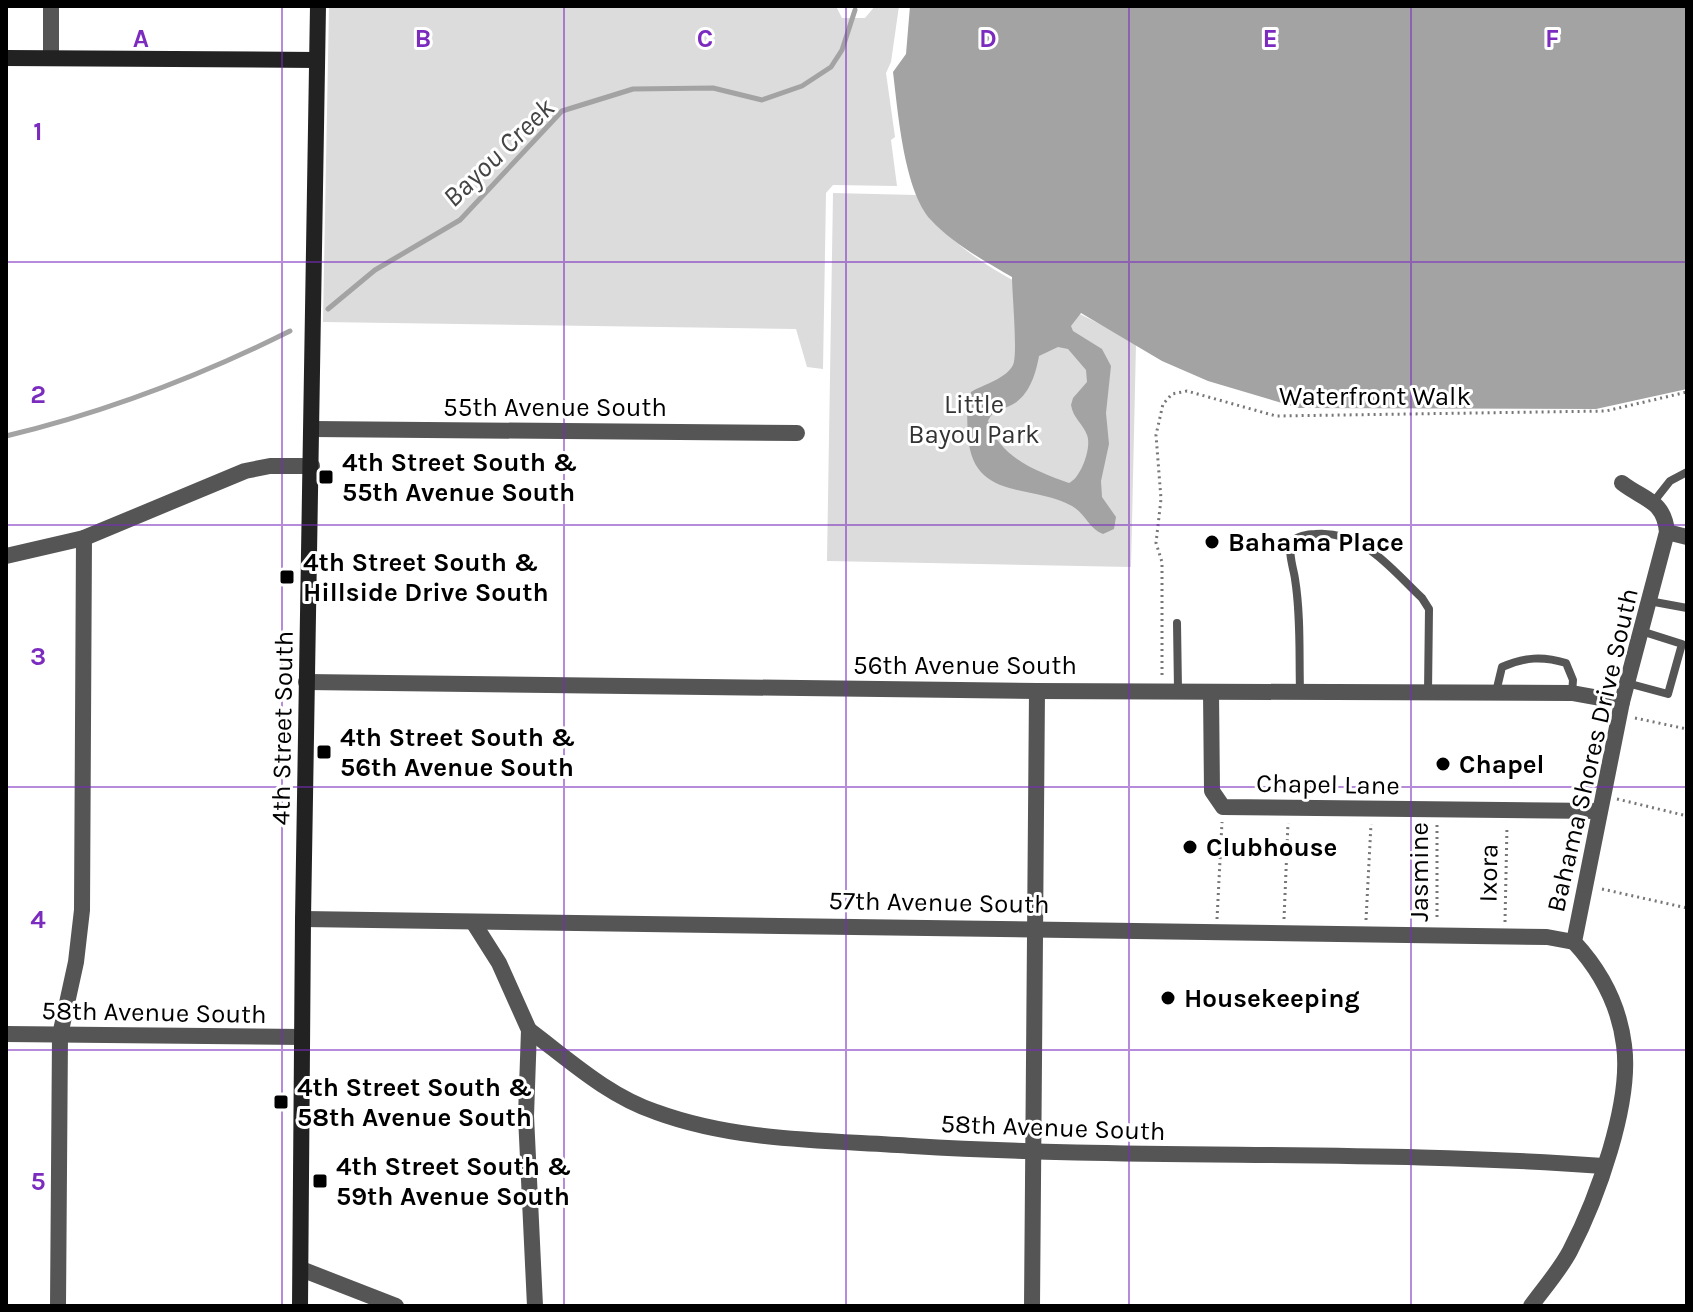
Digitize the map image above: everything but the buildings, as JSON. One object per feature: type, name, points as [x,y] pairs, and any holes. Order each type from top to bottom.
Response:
[{"type":"street","points":[[51,6],[51,58]]},
{"type":"street","name":"4th Street South","points":[[300,1306],[306,682],[313,429],[318,6]]},
{"type":"street","points":[[6,58],[317,60]]},
{"type":"street","name":"55th Avenue South","points":[[313,429],[797,433]]},
{"type":"street","points":[[6,556],[84,538],[245,471],[270,466],[312,466]]},
{"type":"street","points":[[1622,483],[1655,500],[1665,515],[1667,532],[1687,537]]},
{"type":"street","name":"Bahama Shores Drive South","points":[[1531,1306],[1568,1254],[1603,1166],[1624,1090],[1625,1046],[1608,993],[1594,964],[1574,942],[1621,708],[1667,532]]},
{"type":"street","points":[[58,1306],[60,1035],[76,962],[82,910],[84,538]]},
{"type":"street","name":"56th Avenue South","points":[[306,682],[1037,691],[1572,693],[1621,708]]},
{"type":"street","points":[[1032,1306],[1037,691]]},
{"type":"street","name":"Chapel Lane","points":[[1211,692],[1212,791],[1223,807],[1507,810],[1600,803]]},
{"type":"street","name":"57th Avenue South","points":[[303,919],[1217,930],[1547,937],[1574,942]]},
{"type":"street","points":[[473,922],[499,963],[529,1030],[526,1116],[535,1306]]},
{"type":"street","name":"58th Avenue South","points":[[529,1030],[604,1086],[651,1111],[689,1123],[751,1135],[1034,1153],[1518,1160],[1603,1166]]},
{"type":"street","name":"58th Avenue South","points":[[6,1034],[302,1037]]},
{"type":"street","points":[[301,1269],[396,1306]]},
{"type":"lane","points":[[1655,500],[1670,481],[1687,472]]},
{"type":"lane","points":[[1300,692],[1297,591],[1290,551],[1292,542],[1300,536],[1315,534],[1344,535],[1362,542],[1422,598],[1429,609],[1430,623],[1428,692]]},
{"type":"lane","points":[[1649,601],[1687,608]]},
{"type":"lane","points":[[1170,690],[1177,623]]},
{"type":"lane","points":[[1627,683],[1668,694],[1682,644],[1641,631]]},
{"type":"lane","points":[[1496,692],[1502,667],[1520,659],[1537,658],[1566,663],[1573,680],[1572,693]]},
{"type":"path","name":"Waterfront Walk","points":[[1170,690],[1162,562],[1156,543],[1161,499],[1156,435],[1163,404],[1172,394],[1187,391],[1276,416],[1606,411],[1687,392]]},
{"type":"path","points":[[1621,708],[1687,729]]},
{"type":"path","points":[[1600,803],[1687,816]]},
{"type":"path","points":[[1217,930],[1223,807]]},
{"type":"path","points":[[1283,932],[1288,807]]},
{"type":"path","points":[[1365,933],[1371,808]]},
{"type":"path","name":"Jasmine","points":[[1437,809],[1437,934]]},
{"type":"path","name":"Ixora","points":[[1505,936],[1507,810]]},
{"type":"path","points":[[1602,889],[1687,908]]},
{"type":"green space","points":[[329,6],[836,6],[842,18],[865,18],[875,6],[899,6],[891,62],[886,73],[895,137],[891,140],[897,186],[833,185],[826,193],[823,369],[807,367],[796,329],[323,322]]},
{"type":"green space","name":"Little Bayou Park","points":[[833,193],[916,195],[935,221],[958,244],[986,264],[1136,344],[1131,567],[827,561]]},
{"type":"shaded area","points":[[910,6],[1687,6],[1687,389],[1596,409],[1299,408],[1208,381],[1162,361],[1081,313],[1071,326],[1073,331],[1102,349],[1111,366],[1106,413],[1109,444],[1101,481],[1102,497],[1116,517],[1114,529],[1103,534],[1072,506],[992,481],[980,471],[972,456],[967,418],[971,392],[1005,374],[1013,365],[1012,277],[949,236],[922,207],[908,171],[893,72],[906,54]],"holes":[[[1058,347],[1068,349],[1086,370],[1087,382],[1071,405],[1088,440],[1081,469],[1069,483],[1032,468],[1010,454],[1001,445],[988,421],[993,414],[1025,394],[1039,356]]]},
{"type":"waterway","name":"Bayou Creek","points":[[328,309],[375,270],[460,220],[562,111],[633,89],[713,88],[762,100],[802,86],[831,67],[842,50],[855,10]]},
{"type":"waterway","name":"Bayou Creek","points":[[6,436],[151,392],[290,331]]},
{"type":"place","name":"4th Street South & 55th Avenue South","points":[[326,477]]},
{"type":"place","name":"Bahama Place","points":[[1212,542]]},
{"type":"place","name":"4th Street South & Hillside Drive South","points":[[287,577]]},
{"type":"place","name":"4th Street South & 56th Avenue South","points":[[324,752]]},
{"type":"place","name":"Chapel","points":[[1443,764]]},
{"type":"place","name":"Clubhouse","points":[[1190,847]]},
{"type":"place","name":"Housekeeping","points":[[1168,998]]},
{"type":"place","name":"4th Street South & 58th Avenue South","points":[[281,1102]]},
{"type":"place","name":"4th Street South & 59th Avenue South","points":[[320,1181]]}]
